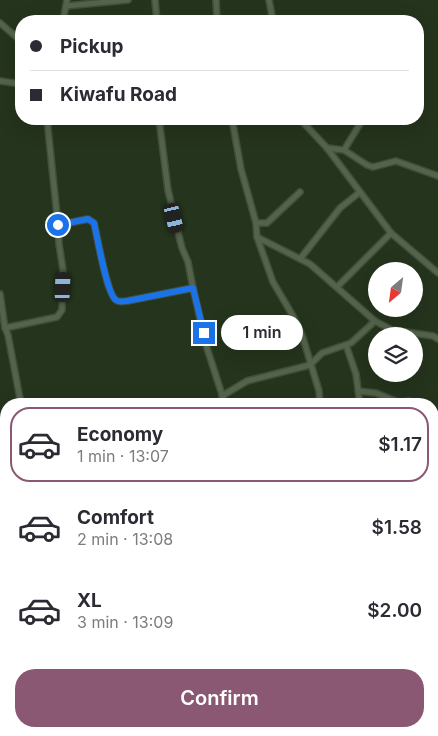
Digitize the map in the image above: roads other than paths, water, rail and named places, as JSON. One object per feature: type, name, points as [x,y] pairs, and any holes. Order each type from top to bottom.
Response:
[{"type":"street","points":[[66,3],[128,0]]},
{"type":"street","points":[[155,0],[156,15]]},
{"type":"street","points":[[216,0],[217,15]]},
{"type":"street","points":[[268,0],[272,15]]},
{"type":"street","points":[[0,23],[15,36]]},
{"type":"street","points":[[0,81],[15,83]]},
{"type":"street","points":[[5,328],[57,318],[62,310],[63,270],[48,125]]},
{"type":"street","points":[[160,125],[168,190],[182,248],[188,262],[207,348],[222,396],[247,381],[310,365],[322,353],[332,348],[346,345],[360,337],[375,322]]},
{"type":"street","points":[[233,125],[241,169],[256,223],[257,237],[273,282],[293,316],[303,338],[320,398]]},
{"type":"street","points":[[306,125],[327,148],[391,233],[438,273]]},
{"type":"street","points":[[344,150],[359,125]]},
{"type":"street","points":[[327,148],[344,150],[373,167],[396,161],[438,176]]},
{"type":"street","points":[[256,223],[267,223],[300,192]]},
{"type":"street","points":[[300,259],[340,208],[360,192]]},
{"type":"street","points":[[58,225],[88,219],[94,223],[108,284],[112,297],[115,300],[120,302],[127,301],[193,288]]},
{"type":"street","points":[[337,287],[391,233]]},
{"type":"street","points":[[257,237],[310,264],[375,322],[392,330],[433,336],[438,339]]},
{"type":"street","points":[[0,294],[5,328],[15,364],[20,398]]},
{"type":"street","points":[[346,345],[356,374],[359,398]]},
{"type":"street","points":[[358,391],[376,393],[388,398]]}]
